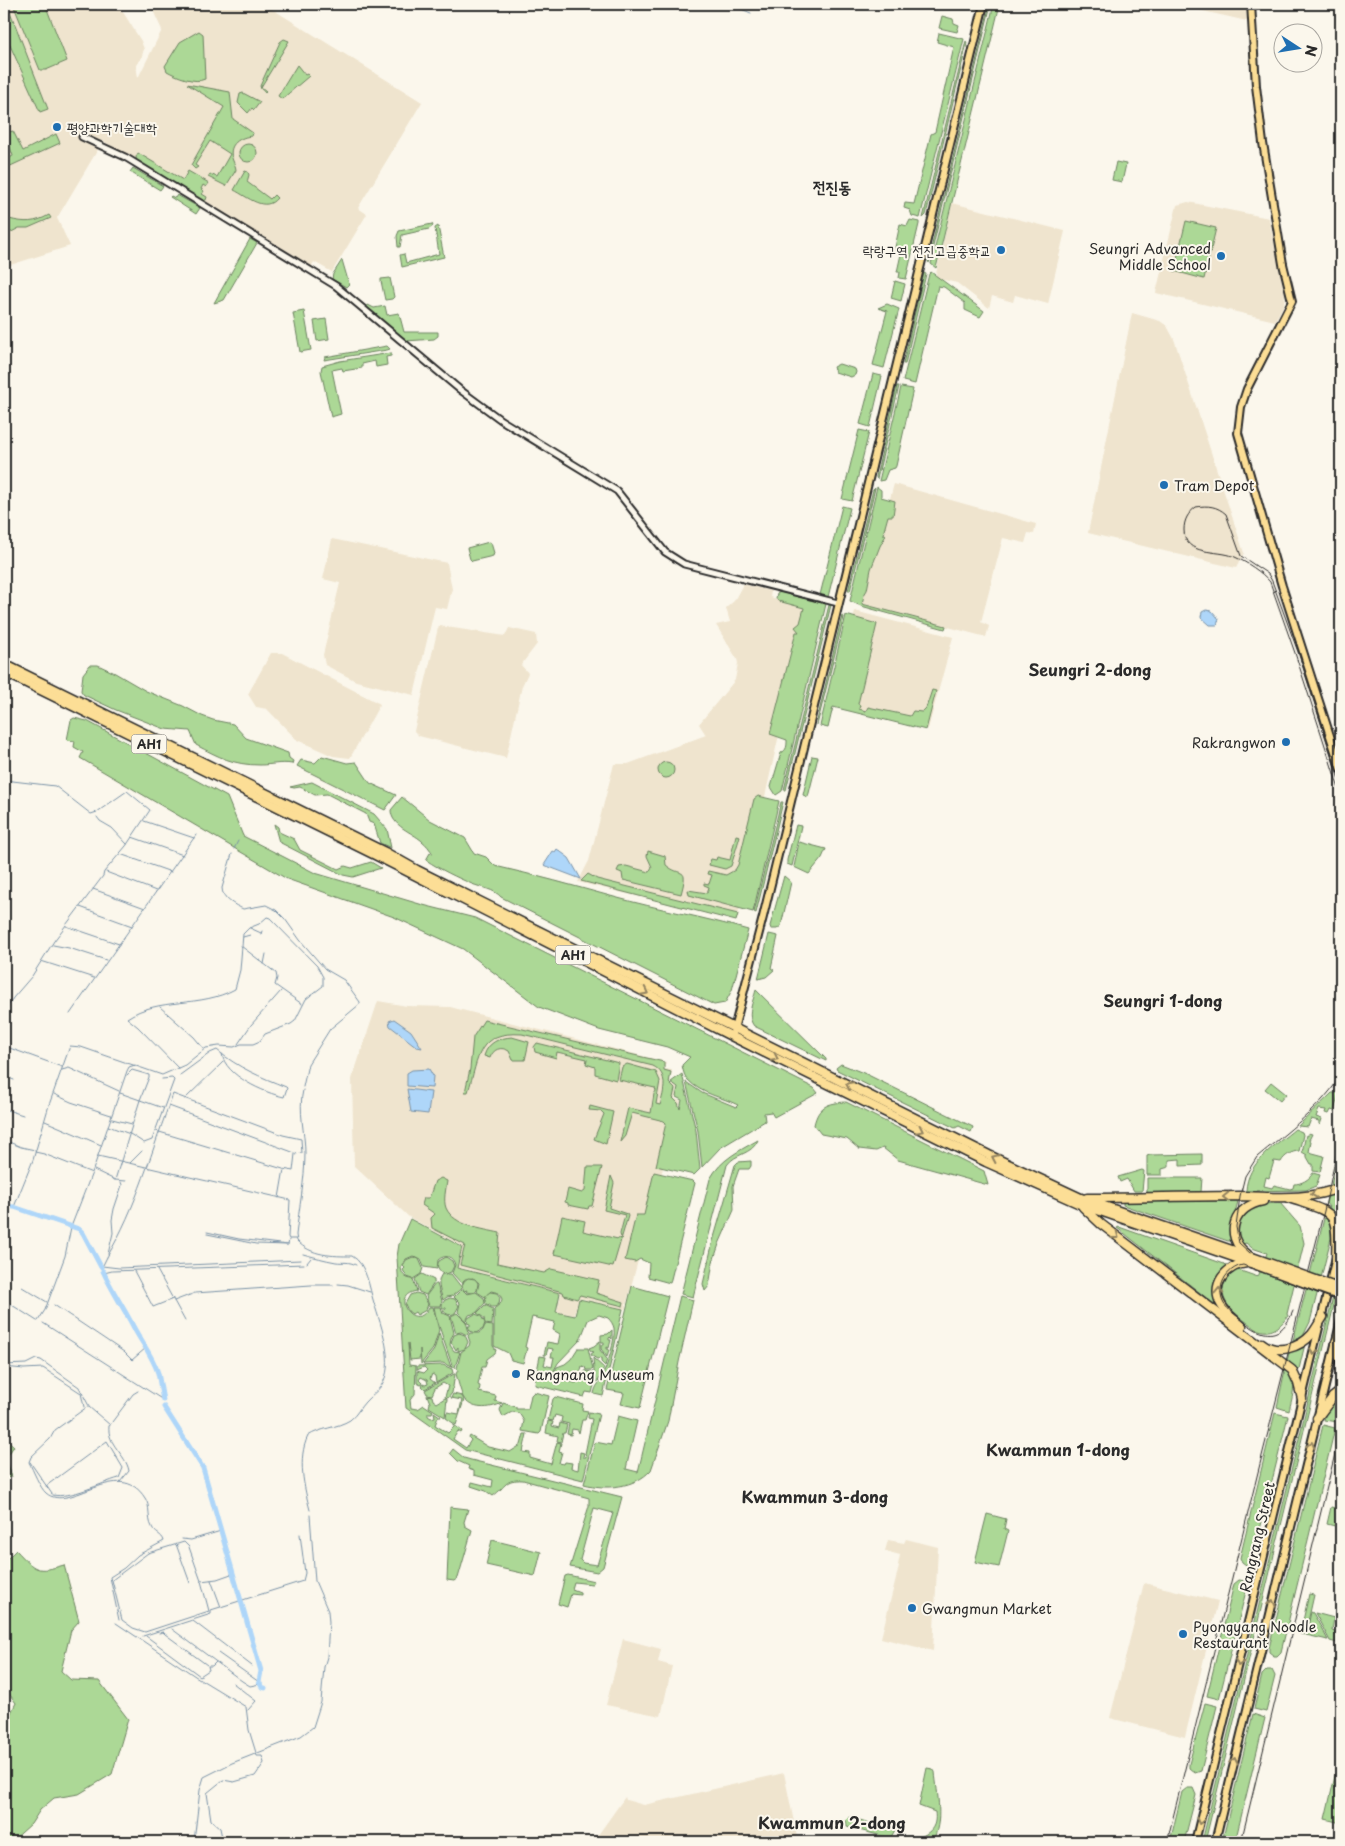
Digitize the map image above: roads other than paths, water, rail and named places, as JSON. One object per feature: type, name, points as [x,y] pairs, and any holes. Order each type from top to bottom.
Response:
[{"type":"highway","name":"AH1","points":[[4,664],[733,1032]]},
{"type":"highway","name":"AH1","points":[[4,672],[333,830]]},
{"type":"highway","points":[[733,1032],[986,1162],[1080,1201],[1341,1289]]},
{"type":"highway","points":[[1080,1201],[1240,1196],[1287,1198],[1325,1193],[1341,1187]]},
{"type":"highway","points":[[1275,1198],[1246,1206],[1234,1224],[1234,1232],[1238,1244],[1251,1260],[1341,1296]]},
{"type":"highway","points":[[1287,1198],[1330,1214],[1335,1222],[1337,1233],[1336,1260]]},
{"type":"highway","points":[[1080,1201],[1101,1224],[1292,1370],[1302,1399]]},
{"type":"highway","points":[[1251,1260],[1235,1265],[1225,1272],[1220,1282],[1219,1300],[1228,1314],[1267,1347],[1274,1349],[1295,1346],[1311,1334],[1323,1317]]},
{"type":"highway","points":[[1336,1342],[1341,1362]]},
{"type":"highway","points":[[1317,1418],[1333,1397],[1341,1392]]},
{"type":"main road","points":[[733,1032],[984,4]]},
{"type":"main road","points":[[1251,4],[1256,86],[1263,143],[1281,255],[1292,301],[1247,389],[1241,407],[1238,433],[1282,586],[1341,770]]},
{"type":"main road","name":"Rangrang Street","points":[[1195,1842],[1341,1237]]},
{"type":"main road","points":[[1214,1842],[1341,1320]]},
{"type":"street","points":[[82,136],[125,157],[336,286],[459,389],[501,420],[617,491],[665,552],[675,559],[684,564],[838,604]]},
{"type":"water","points":[[1206,610],[1212,611],[1219,619],[1217,625],[1210,625],[1201,617],[1202,612]]},
{"type":"water","points":[[557,849],[569,858],[581,879],[544,865],[553,851],[555,852]]},
{"type":"water","points":[[394,1019],[411,1031],[422,1048],[417,1047],[390,1026],[389,1021]]},
{"type":"water","points":[[429,1069],[433,1076],[432,1088],[407,1086],[407,1073],[412,1070]]},
{"type":"water","points":[[407,1089],[431,1092],[428,1114],[411,1112]]},
{"type":"waterway","points":[[729,4],[751,13]]},
{"type":"waterway","points":[[4,780],[55,786],[91,814],[97,812],[127,791],[150,810],[126,846],[104,872],[4,1013]]},
{"type":"waterway","points":[[97,817],[112,828],[127,844]]},
{"type":"waterway","points":[[144,821],[194,838]]},
{"type":"waterway","points":[[70,1014],[196,835]]},
{"type":"waterway","points":[[132,837],[183,855]]},
{"type":"waterway","points":[[234,849],[238,841]]},
{"type":"waterway","points":[[120,854],[171,872]]},
{"type":"waterway","points":[[232,854],[222,888],[224,895],[243,909],[266,905],[276,910],[325,969],[344,980],[360,1002],[330,1029],[308,1064],[303,1087]]},
{"type":"waterway","points":[[106,872],[156,891]]},
{"type":"waterway","points":[[93,889],[145,908]]},
{"type":"waterway","points":[[80,907],[132,926]]},
{"type":"waterway","points":[[14,1207],[33,1160],[49,1105],[70,1046],[81,1047],[162,1075],[185,1065],[206,1048],[253,1044],[260,1041],[265,1034],[295,1021],[306,999],[323,986],[323,977],[317,966],[270,918],[267,917],[243,934],[240,970],[235,989],[208,999],[152,1007],[127,1018],[178,1068]]},
{"type":"waterway","points":[[66,926],[119,944]]},
{"type":"waterway","points":[[250,928],[261,933]]},
{"type":"waterway","points":[[243,937],[250,935]]},
{"type":"waterway","points":[[53,945],[106,960]]},
{"type":"waterway","points":[[241,946],[276,973],[275,985],[302,1004]]},
{"type":"waterway","points":[[264,964],[266,954]]},
{"type":"waterway","points":[[41,961],[94,978]]},
{"type":"waterway","points":[[238,1044],[251,1025],[281,991]]},
{"type":"waterway","points":[[160,1007],[194,1037],[204,1049]]},
{"type":"waterway","points":[[4,1046],[62,1067]]},
{"type":"waterway","points":[[180,1075],[217,1050],[241,1067],[286,1087],[284,1097],[267,1092],[238,1076],[230,1069],[222,1054]]},
{"type":"waterway","points":[[185,1099],[223,1062]]},
{"type":"waterway","points":[[38,1321],[45,1310],[65,1256],[71,1227],[127,1071],[129,1067],[135,1065]]},
{"type":"waterway","points":[[62,1070],[69,1068],[119,1091]]},
{"type":"waterway","points":[[115,1180],[149,1077],[149,1075],[132,1070],[127,1075]]},
{"type":"waterway","points":[[4,1076],[14,1080]]},
{"type":"waterway","points":[[108,1126],[130,1134],[144,1143],[152,1140],[174,1080],[172,1078],[162,1079]]},
{"type":"waterway","points":[[303,1090],[301,1106],[305,1163],[296,1235],[297,1241],[309,1250],[316,1252],[352,1256],[361,1265],[367,1277],[386,1345],[387,1356],[387,1367],[381,1386],[357,1413],[345,1423],[308,1436],[302,1463],[310,1510]]},
{"type":"waterway","points":[[120,1093],[163,1108]]},
{"type":"waterway","points":[[54,1094],[71,1102],[111,1115]]},
{"type":"waterway","points":[[107,1257],[136,1198],[173,1094],[283,1135],[301,1139],[302,1153],[295,1154],[293,1171],[284,1169],[279,1198]]},
{"type":"waterway","points":[[169,1106],[295,1153]]},
{"type":"waterway","points":[[4,1109],[23,1115]]},
{"type":"waterway","points":[[112,1119],[132,1124]]},
{"type":"waterway","points":[[45,1121],[101,1145]]},
{"type":"waterway","points":[[156,1131],[283,1169]]},
{"type":"waterway","points":[[4,1140],[35,1150]]},
{"type":"waterway","points":[[130,1163],[142,1151]]},
{"type":"waterway","points":[[35,1152],[92,1173]]},
{"type":"waterway","points":[[98,1156],[290,1200],[288,1237],[289,1239],[296,1239]]},
{"type":"waterway","points":[[94,1170],[115,1180],[126,1181]]},
{"type":"waterway","points":[[108,1254],[113,1233],[112,1220],[122,1185],[121,1182]]},
{"type":"waterway","points":[[4,1206],[14,1207],[79,1229],[101,1267]]},
{"type":"waterway","points":[[207,1232],[239,1239],[288,1245],[289,1240]]},
{"type":"waterway","points":[[207,1234],[256,1244],[287,1245]]},
{"type":"waterway","points":[[303,1254],[356,1265]]},
{"type":"waterway","points":[[101,1267],[107,1257]]},
{"type":"waterway","points":[[307,1263],[311,1258]]},
{"type":"waterway","points":[[102,1266],[119,1268],[301,1260]]},
{"type":"waterway","points":[[104,1273],[112,1271],[304,1264]]},
{"type":"waterway","points":[[157,1270],[185,1321]]},
{"type":"waterway","points":[[103,1271],[153,1361],[158,1373],[163,1400]]},
{"type":"waterway","points":[[134,1271],[153,1307],[173,1299]]},
{"type":"waterway","points":[[338,1284],[370,1292]]},
{"type":"waterway","points":[[174,1301],[195,1293],[333,1285]]},
{"type":"waterway","points":[[22,1287],[47,1302]]},
{"type":"waterway","points":[[4,1300],[37,1321]]},
{"type":"waterway","points":[[54,1305],[124,1352],[132,1360],[146,1348]]},
{"type":"waterway","points":[[43,1323],[163,1400]]},
{"type":"waterway","points":[[4,1365],[26,1364],[36,1359],[41,1360],[79,1387],[89,1406]]},
{"type":"waterway","points":[[4,1367],[43,1368],[81,1393],[84,1407]]},
{"type":"waterway","points":[[120,1482],[129,1471],[124,1459],[111,1439],[109,1426],[133,1394],[138,1391]]},
{"type":"waterway","points":[[110,1425],[87,1407],[55,1430],[50,1439],[31,1457],[29,1462],[44,1491],[56,1498],[68,1497],[109,1483],[122,1482],[134,1487],[147,1501],[152,1527],[164,1541],[138,1555],[124,1568],[110,1577],[119,1620]]},
{"type":"waterway","points":[[164,1407],[203,1468],[261,1671],[259,1682],[265,1688]]},
{"type":"waterway","points":[[46,1486],[107,1441],[123,1468],[119,1478],[77,1493],[60,1496],[53,1495]]},
{"type":"waterway","points":[[30,1462],[52,1494]]},
{"type":"waterway","points":[[194,1842],[200,1790],[204,1777],[232,1763],[301,1736],[313,1727],[321,1702],[329,1622],[328,1611],[315,1581],[310,1515]]},
{"type":"waterway","points":[[182,1539],[191,1540],[221,1531]]},
{"type":"waterway","points":[[143,1636],[211,1614],[211,1610],[303,1581],[305,1573],[300,1534]]},
{"type":"waterway","points":[[201,1581],[189,1547],[184,1542],[148,1553],[112,1580],[122,1620],[133,1628],[145,1632],[209,1611],[201,1581],[217,1579],[234,1573]]},
{"type":"waterway","points":[[176,1544],[190,1583]]},
{"type":"waterway","points":[[211,1580],[221,1607]]},
{"type":"waterway","points":[[193,1621],[252,1666]]},
{"type":"waterway","points":[[116,1623],[195,1676],[246,1707],[249,1730],[257,1756],[262,1756],[264,1763],[255,1776],[234,1782],[223,1780],[207,1793],[211,1820],[220,1828],[223,1842]]},
{"type":"waterway","points":[[172,1629],[242,1681],[250,1686],[260,1684]]},
{"type":"waterway","points":[[159,1633],[163,1632],[207,1665]]},
{"type":"waterway","points":[[146,1636],[200,1676],[209,1670],[208,1666],[212,1666],[216,1662]]},
{"type":"waterway","points":[[218,1653],[259,1682]]},
{"type":"waterway","points":[[233,1683],[256,1701],[248,1710]]},
{"type":"tram line","points":[[1341,786],[1298,652],[1272,581],[1268,574],[1241,556],[1226,514],[1212,507],[1196,507],[1186,520],[1185,539],[1203,551],[1235,557],[1254,568],[1270,582],[1341,795]]},
{"type":"tram line","points":[[1341,1074],[1335,1085],[1315,1107],[1257,1157],[1245,1176],[1236,1227],[1239,1243],[1250,1253],[1341,1285]]},
{"type":"tram line","points":[[1336,1139],[1341,1118]]},
{"type":"tram line","points":[[1167,1842],[1324,1211],[1341,1133]]},
{"type":"tram line","points":[[1293,1311],[1283,1328],[1277,1332],[1271,1334],[1257,1330],[1224,1304],[1221,1292],[1227,1274],[1243,1265],[1341,1302]]},
{"type":"tram line","points":[[1241,1842],[1341,1429]]},
{"type":"place","name":"평양과학기술대학","points":[[57,127]]},
{"type":"place","name":"락랑구역 전진고급중학교","points":[[1001,250]]},
{"type":"place","name":"Seungri Advanced Middle School","points":[[1221,256]]},
{"type":"place","name":"Tram Depot","points":[[1164,485]]},
{"type":"place","name":"Rakrangwon","points":[[1286,742]]},
{"type":"place","name":"Rangnang Museum","points":[[516,1374]]},
{"type":"place","name":"Gwangmun Market","points":[[912,1608]]},
{"type":"place","name":"Pyongyang Noodle Restaurant","points":[[1183,1634]]},
{"type":"district","name":"전진동","points":[[832,186]]},
{"type":"district","name":"Seungri 2-dong","points":[[1090,669]]},
{"type":"district","name":"Seungri 1-dong","points":[[1163,1000]]},
{"type":"district","name":"Kwammun 1-dong","points":[[1058,1449]]},
{"type":"district","name":"Kwammun 3-dong","points":[[815,1496]]},
{"type":"district","name":"Kwammun 2-dong","points":[[832,1822]]}]
